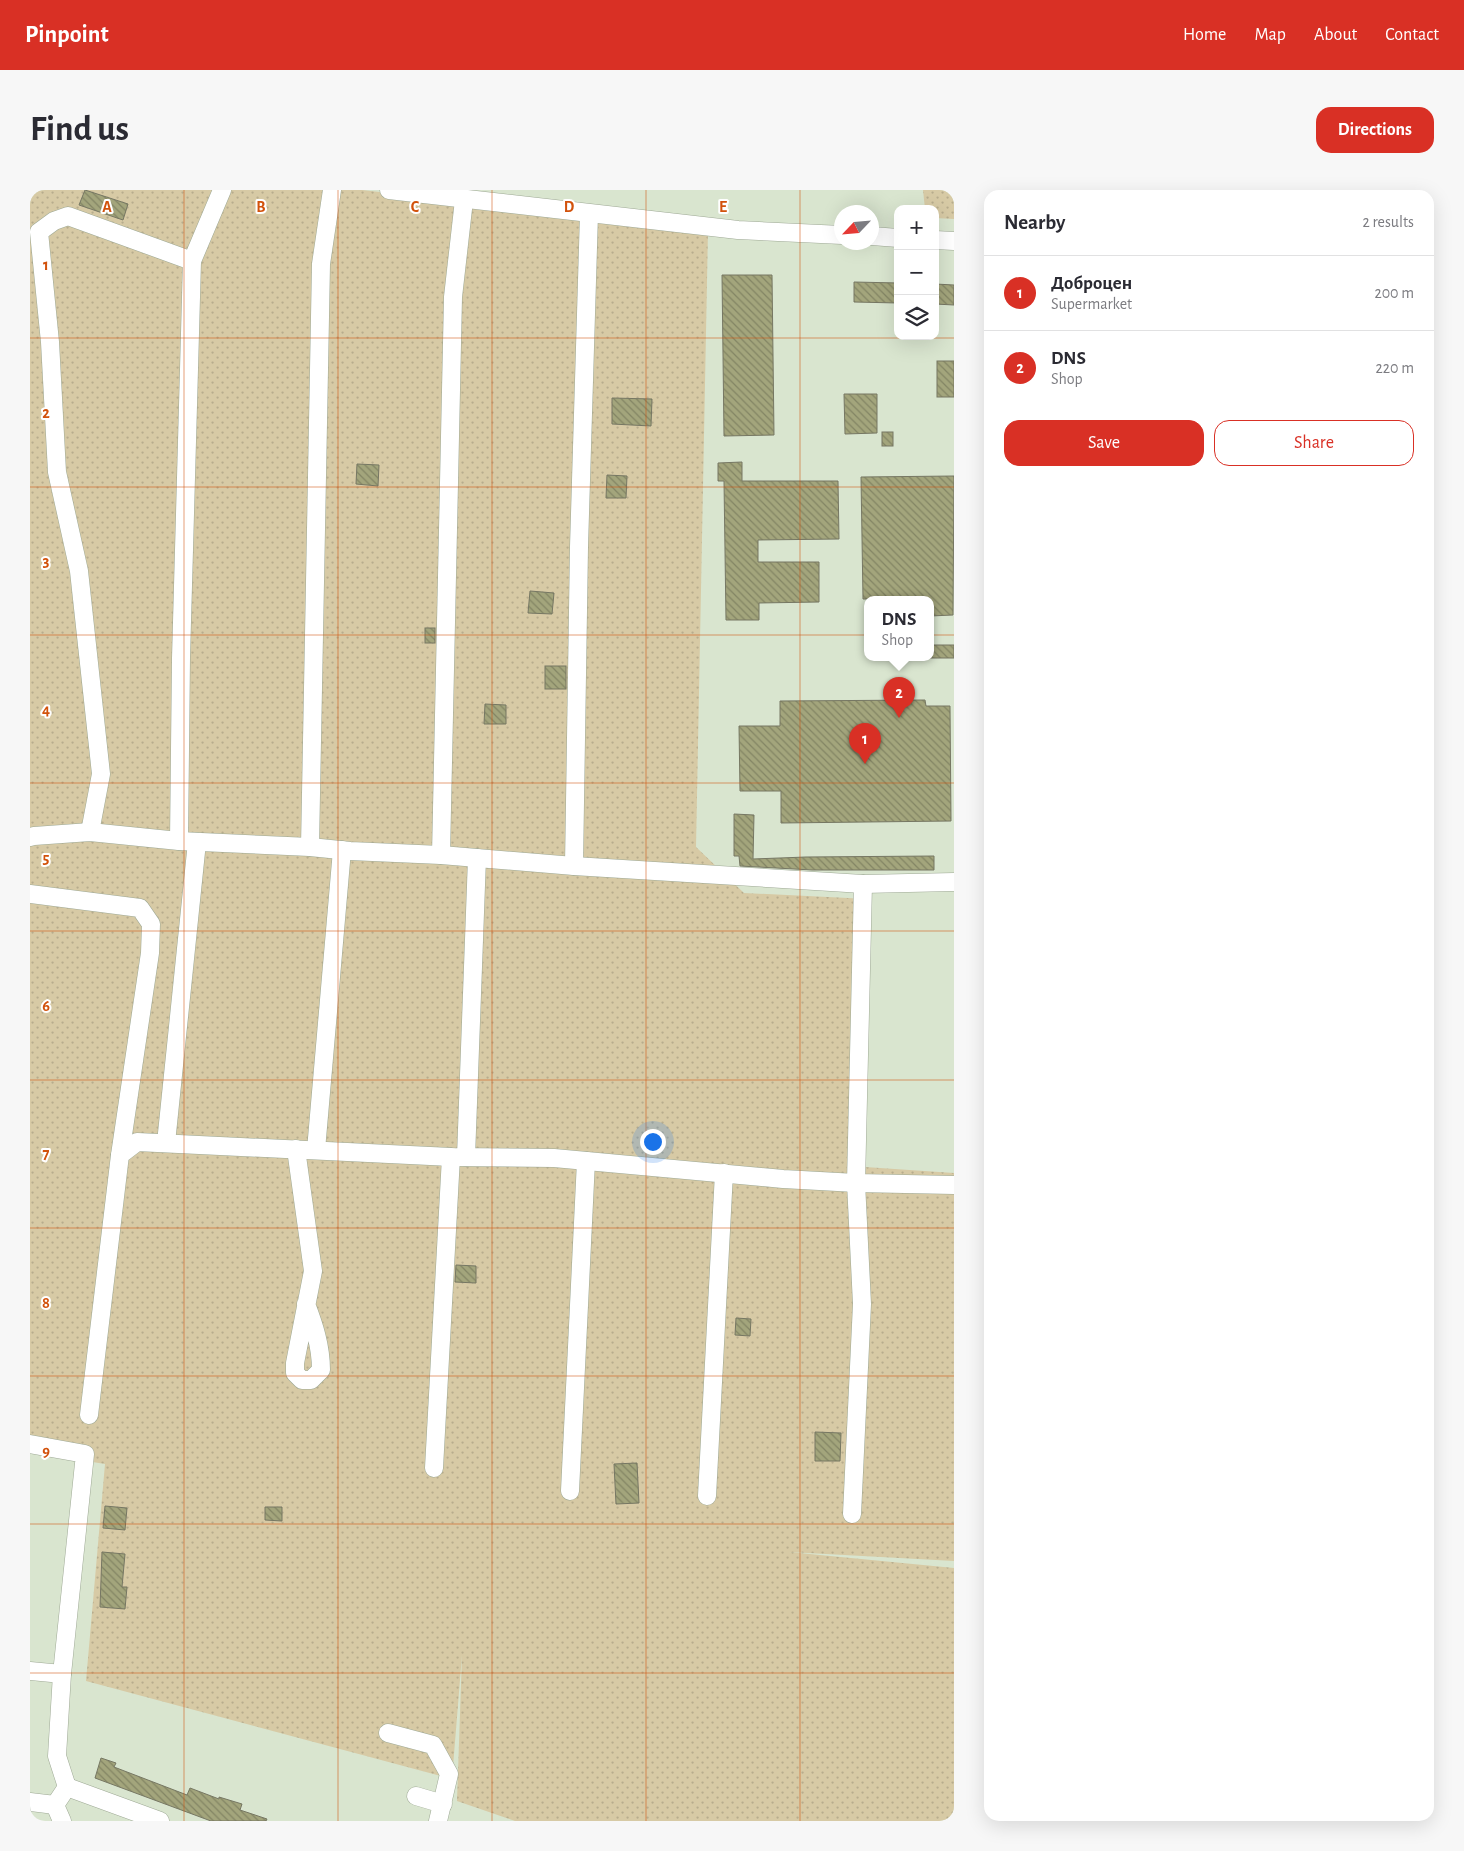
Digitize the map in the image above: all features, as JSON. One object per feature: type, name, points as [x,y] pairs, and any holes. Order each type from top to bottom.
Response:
[{"type":"street","points":[[179,841],[181,658],[192,261],[222,190]]},
{"type":"street","points":[[310,847],[321,264],[332,190]]},
{"type":"street","points":[[388,190],[738,230],[834,235]]},
{"type":"street","points":[[442,855],[453,297],[464,200]]},
{"type":"street","points":[[574,866],[579,557],[589,214]]},
{"type":"street","points":[[90,832],[101,774],[79,571],[57,472],[50,342],[39,232],[54,221],[68,216],[192,261]]},
{"type":"street","points":[[879,237],[894,238]]},
{"type":"street","points":[[939,240],[954,241]]},
{"type":"street","points":[[31,834],[90,832],[179,841],[442,855],[574,866],[864,884],[954,882]]},
{"type":"street","points":[[166,1143],[197,842]]},
{"type":"street","points":[[316,1150],[342,850]]},
{"type":"street","points":[[434,1468],[459,1157],[477,858]]},
{"type":"street","points":[[852,1514],[862,1304],[856,1183],[864,884]]},
{"type":"street","points":[[30,894],[140,908],[151,924],[150,954],[120,1155],[89,1414]]},
{"type":"street","points":[[120,1155],[137,1142],[166,1143],[459,1157],[554,1158],[856,1183],[954,1186]]},
{"type":"street","points":[[296,1149],[313,1271],[306,1304]]},
{"type":"street","points":[[570,1491],[586,1161]]},
{"type":"street","points":[[707,1496],[724,1173]]},
{"type":"street","points":[[30,1444],[85,1454],[62,1674],[57,1756],[68,1786],[160,1821]]},
{"type":"street","points":[[30,1671],[62,1674]]},
{"type":"street","points":[[388,1733],[433,1745],[449,1774],[438,1821]]},
{"type":"street","points":[[55,1805],[68,1786]]},
{"type":"street","points":[[416,1796],[443,1804]]},
{"type":"street","points":[[30,1802],[55,1805]]},
{"type":"street","points":[[55,1805],[62,1821]]},
{"type":"shaded area","points":[[30,190],[362,190],[708,230],[696,847],[744,893],[868,899],[865,1167],[954,1173],[954,1561],[789,1552],[954,1568],[954,1821],[515,1821],[457,1801],[462,1655],[452,1779],[86,1681],[105,1464],[30,1452]]},
{"type":"shaded area","points":[[923,190],[954,190],[954,219],[939,218],[939,205],[925,205]]},
{"type":"building","points":[[85,190],[128,204],[123,220],[79,205]]},
{"type":"building","points":[[722,275],[772,275],[774,435],[724,436]]},
{"type":"building","points":[[854,282],[894,283],[894,303],[854,302]]},
{"type":"building","points":[[939,284],[954,285],[954,305],[939,304]]},
{"type":"building","points":[[937,361],[954,361],[954,397],[937,397]]},
{"type":"building","points":[[844,394],[877,394],[877,433],[845,434]]},
{"type":"building","points":[[612,398],[652,399],[651,426],[612,424]]},
{"type":"building","points":[[882,432],[893,432],[893,446],[882,446]]},
{"type":"building","points":[[742,462],[742,481],[838,481],[839,539],[758,540],[758,562],[819,562],[819,602],[759,603],[759,620],[726,620],[724,481],[718,481],[718,463]]},
{"type":"building","points":[[357,464],[379,465],[378,486],[356,484]]},
{"type":"building","points":[[607,475],[627,476],[626,498],[606,498]]},
{"type":"building","points":[[954,476],[953,615],[934,616],[934,596],[864,596],[863,599],[861,477]]},
{"type":"building","points":[[530,591],[554,593],[552,614],[528,613]]},
{"type":"building","points":[[425,628],[435,628],[435,643],[425,643]]},
{"type":"building","points":[[934,645],[954,645],[954,658],[934,658]]},
{"type":"building","points":[[545,666],[566,666],[566,689],[545,689]]},
{"type":"building","points":[[925,700],[926,706],[950,706],[951,821],[781,823],[781,791],[740,791],[739,726],[780,726],[780,701]]},
{"type":"building","points":[[485,704],[506,705],[506,724],[484,724]]},
{"type":"building","points":[[734,814],[754,815],[753,859],[934,856],[934,870],[812,870],[740,866],[739,856],[734,856]]},
{"type":"building","points":[[456,1265],[476,1266],[476,1283],[455,1282]]},
{"type":"building","points":[[736,1318],[751,1319],[750,1336],[735,1335]]},
{"type":"building","points":[[815,1432],[841,1433],[840,1461],[815,1461]]},
{"type":"building","points":[[637,1463],[639,1503],[616,1504],[614,1464]]},
{"type":"building","points":[[105,1506],[127,1508],[125,1530],[103,1528]]},
{"type":"building","points":[[265,1507],[282,1507],[282,1521],[265,1520]]},
{"type":"building","points":[[102,1552],[125,1554],[122,1587],[127,1587],[125,1609],[100,1607]]},
{"type":"building","points":[[101,1758],[116,1763],[114,1767],[187,1795],[190,1788],[219,1799],[219,1797],[242,1804],[240,1810],[267,1819],[266,1821],[211,1821],[95,1778]]},
{"type":"place","name":"DNS","points":[[899,718]]},
{"type":"place","name":"Доброцен","points":[[865,764]]}]
